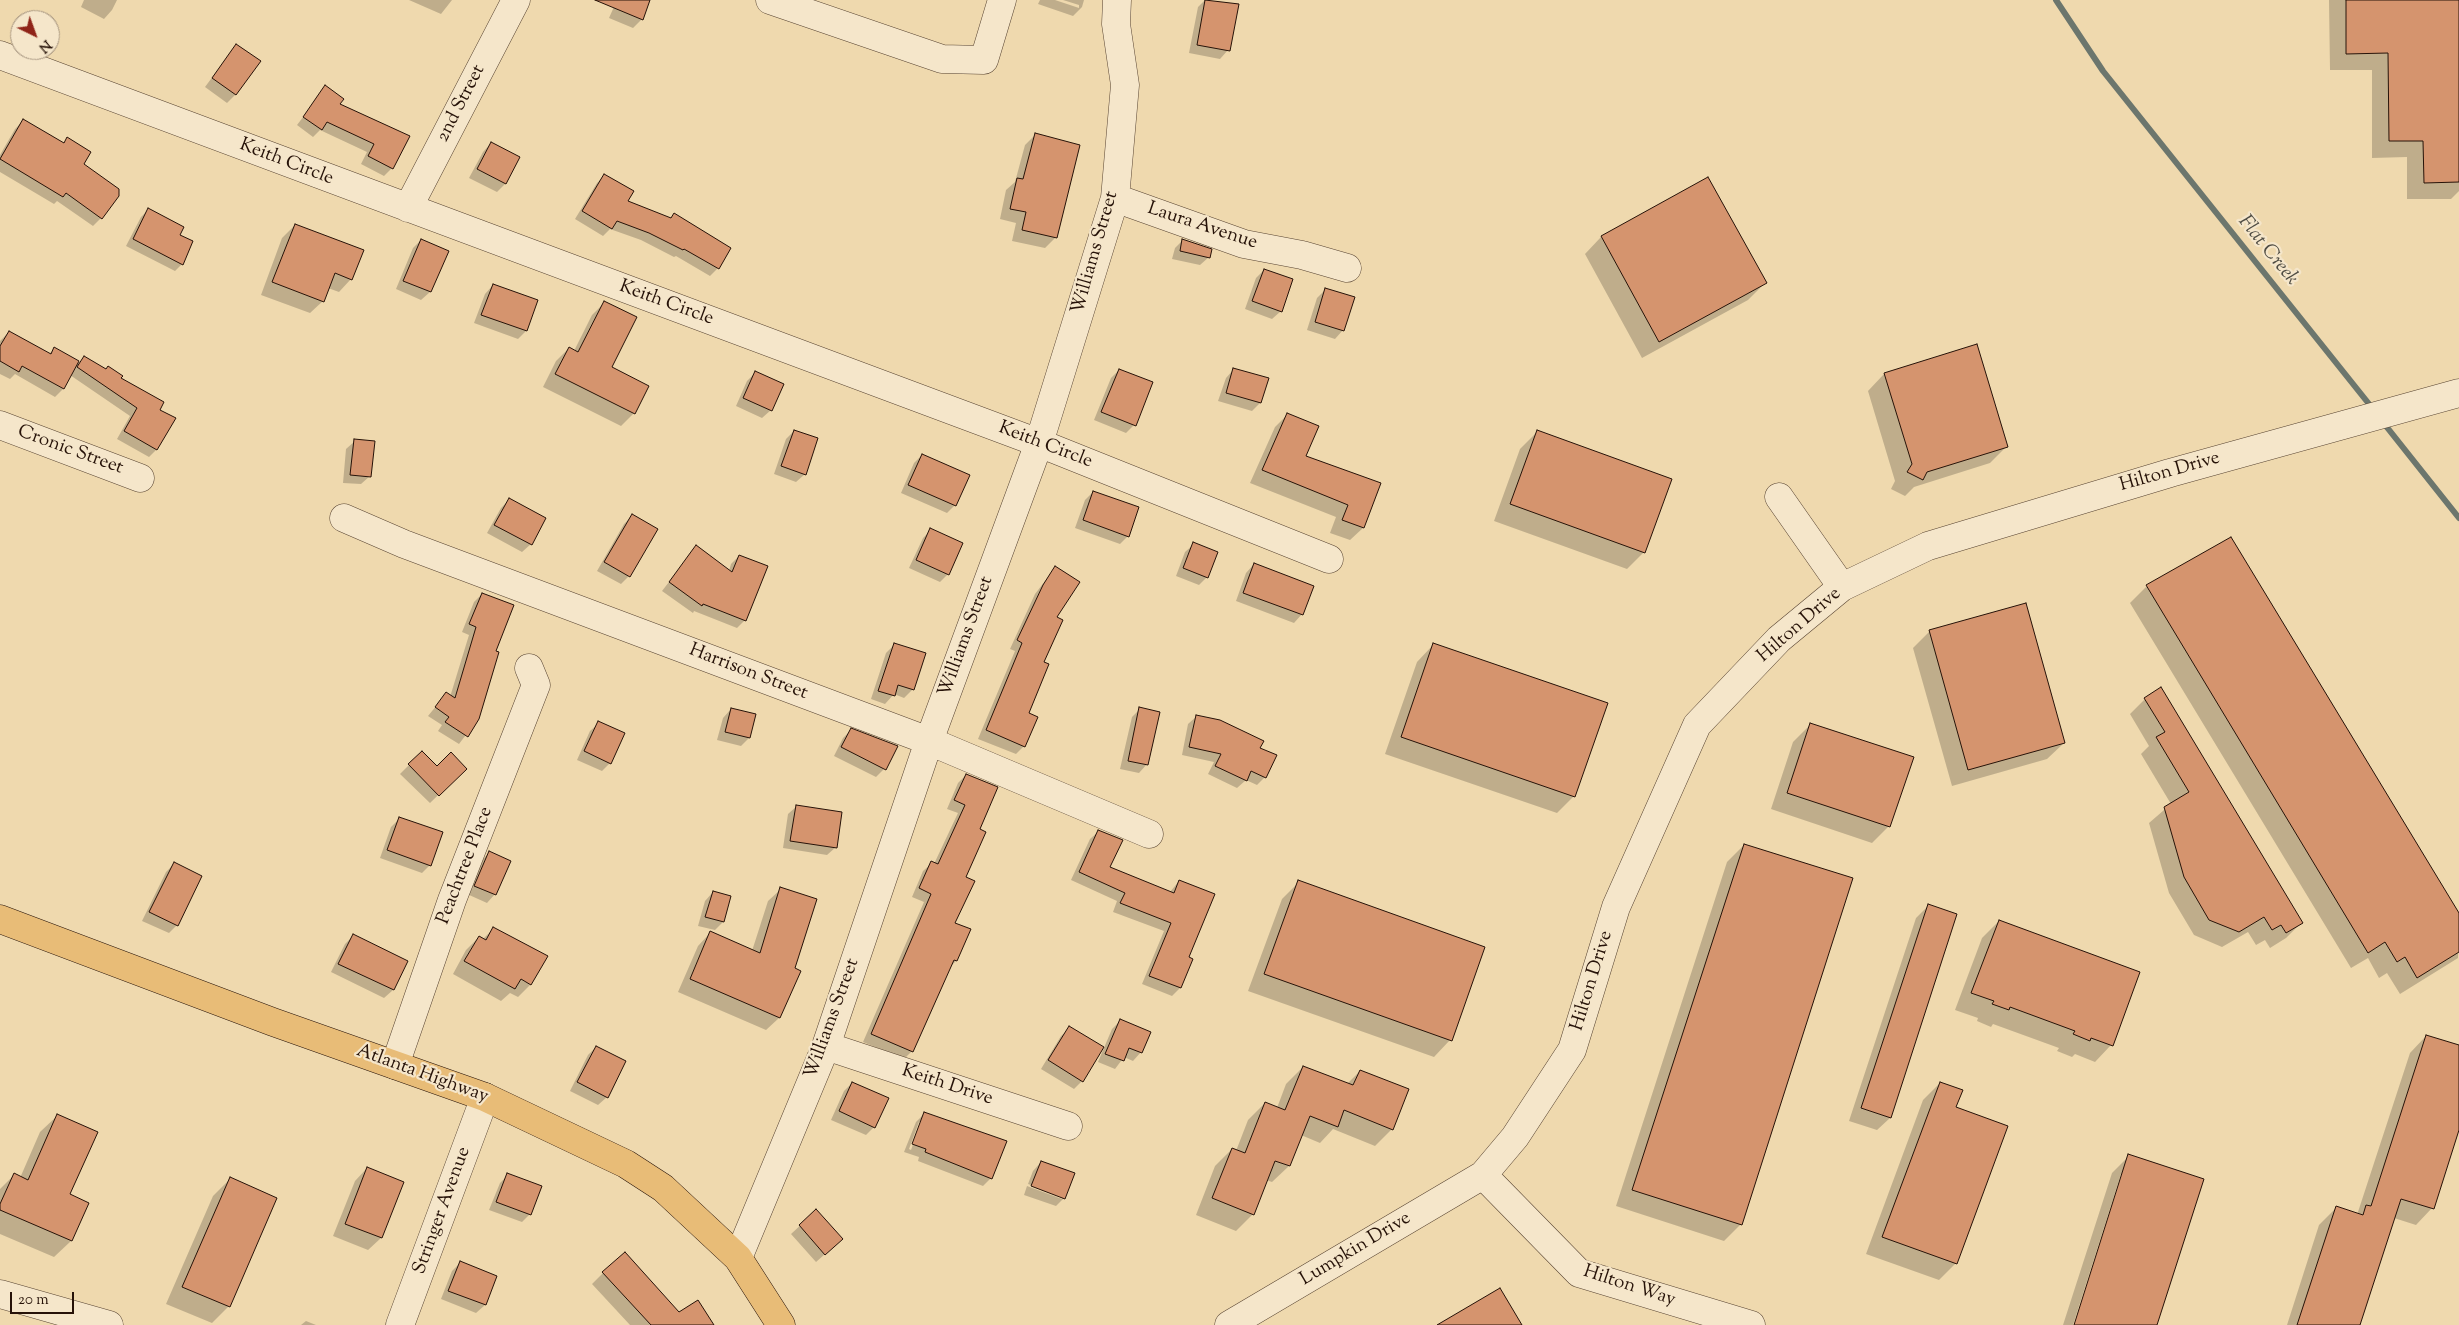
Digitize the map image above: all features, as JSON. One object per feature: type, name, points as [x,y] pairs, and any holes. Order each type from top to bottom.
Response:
[{"type":"main road","name":"Atlanta Highway","points":[[0,919],[273,1022],[485,1096],[626,1164],[663,1188],[738,1258],[782,1325]]},
{"type":"street","name":"2nd Street","points":[[408,208],[516,0]]},
{"type":"street","points":[[770,0],[942,59],[984,60],[1002,0]]},
{"type":"street","name":"Williams Street","points":[[738,1258],[826,1046],[929,741],[1039,443],[1115,198],[1125,85],[1116,24],[1116,0]]},
{"type":"street","name":"Keith Circle","points":[[0,55],[1039,443],[1329,560]]},
{"type":"street","name":"Laura Avenue","points":[[1115,198],[1244,244],[1302,255],[1347,268]]},
{"type":"street","name":"Hilton Drive","points":[[1483,1175],[1515,1137],[1572,1050],[1616,907],[1697,726],[1779,639],[1842,586],[1928,546],[2170,472],[2459,393]]},
{"type":"street","name":"Cronic Street","points":[[0,425],[140,478]]},
{"type":"street","points":[[1778,497],[1842,586]]},
{"type":"street","name":"Harrison Street","points":[[344,518],[413,548],[929,741],[1149,834]]},
{"type":"street","name":"Peachtree Place","points":[[395,1066],[452,900],[536,685],[529,668]]},
{"type":"street","name":"Keith Drive","points":[[826,1046],[1068,1126]]},
{"type":"street","name":"Stringer Avenue","points":[[400,1325],[485,1096]]},
{"type":"street","name":"Lumpkin Drive","points":[[1230,1325],[1483,1175]]},
{"type":"street","name":"Hilton Way","points":[[1483,1175],[1579,1273],[1751,1325]]},
{"type":"street","points":[[0,1294],[109,1325]]},
{"type":"building","points":[[595,0],[650,0],[643,20]]},
{"type":"building","points":[[1205,0],[1239,4],[1230,51],[1197,45]]},
{"type":"building","points":[[2346,0],[2459,0],[2459,182],[2424,183],[2423,141],[2389,141],[2388,53],[2346,54]]},
{"type":"building","points":[[236,44],[261,61],[236,95],[212,78]]},
{"type":"building","points":[[325,85],[344,99],[340,104],[410,136],[393,169],[368,156],[374,144],[327,122],[322,130],[303,117]]},
{"type":"building","points":[[23,119],[64,143],[67,137],[91,152],[84,164],[119,189],[119,196],[102,219],[66,193],[63,197],[0,159]]},
{"type":"building","points":[[1035,133],[1080,145],[1057,238],[1022,230],[1026,212],[1010,209],[1017,178],[1023,179]]},
{"type":"building","points":[[491,142],[520,157],[506,184],[477,169]]},
{"type":"building","points":[[604,174],[634,191],[628,201],[671,218],[674,213],[731,248],[719,269],[684,249],[649,233],[617,221],[612,229],[582,211]]},
{"type":"building","points":[[1708,177],[1767,283],[1659,342],[1601,236]]},
{"type":"building","points":[[148,208],[184,227],[180,235],[193,241],[183,265],[133,239]]},
{"type":"building","points":[[295,224],[364,250],[352,280],[335,273],[324,302],[272,282]]},
{"type":"building","points":[[421,239],[449,251],[431,292],[403,281]]},
{"type":"building","points":[[1182,239],[1212,249],[1210,258],[1180,251]]},
{"type":"building","points":[[1264,269],[1293,279],[1282,312],[1252,301]]},
{"type":"building","points":[[493,284],[538,300],[527,331],[481,315]]},
{"type":"building","points":[[1325,288],[1355,297],[1344,331],[1315,322]]},
{"type":"building","points":[[604,301],[637,317],[612,367],[649,386],[635,414],[555,374],[569,347],[578,352]]},
{"type":"building","points":[[9,331],[51,354],[54,347],[79,361],[64,389],[22,366],[19,372],[0,361],[0,346]]},
{"type":"building","points":[[1977,344],[2008,447],[1927,472],[1923,480],[1907,472],[1912,464],[1884,373]]},
{"type":"building","points":[[84,356],[106,369],[108,366],[123,376],[121,378],[164,402],[160,410],[176,418],[157,450],[124,431],[137,408],[77,367]]},
{"type":"building","points":[[1233,368],[1269,378],[1261,403],[1226,393]]},
{"type":"building","points":[[1119,369],[1153,382],[1136,426],[1101,412]]},
{"type":"building","points":[[755,371],[784,384],[772,411],[743,398]]},
{"type":"building","points":[[1287,413],[1319,426],[1306,456],[1381,483],[1364,528],[1342,520],[1348,505],[1262,470]]},
{"type":"building","points":[[794,430],[818,438],[806,475],[781,466]]},
{"type":"building","points":[[1537,430],[1672,479],[1645,553],[1510,504]]},
{"type":"building","points":[[354,439],[375,441],[371,477],[350,475]]},
{"type":"building","points":[[922,454],[970,475],[956,506],[908,485]]},
{"type":"building","points":[[1093,491],[1139,507],[1129,537],[1083,520]]},
{"type":"building","points":[[509,498],[546,518],[532,545],[494,525]]},
{"type":"building","points":[[632,514],[658,529],[630,577],[604,562]]},
{"type":"building","points":[[930,528],[963,543],[949,575],[916,560]]},
{"type":"building","points":[[2231,537],[2459,913],[2459,952],[2417,978],[2405,957],[2397,962],[2385,942],[2368,953],[2146,585]]},
{"type":"building","points":[[1193,542],[1218,552],[1208,578],[1183,568]]},
{"type":"building","points":[[696,545],[732,572],[739,555],[768,566],[746,621],[703,604],[702,606],[669,582]]},
{"type":"building","points":[[1254,563],[1314,586],[1303,615],[1243,593]]},
{"type":"building","points":[[1055,566],[1080,582],[1057,617],[1063,620],[1044,662],[1049,664],[1029,713],[1038,717],[1025,747],[986,730],[1022,643],[1017,640],[1043,585]]},
{"type":"building","points":[[482,593],[514,605],[496,651],[499,652],[479,719],[468,737],[445,722],[449,717],[435,707],[446,692],[455,698],[476,627],[469,624]]},
{"type":"building","points":[[2026,603],[2065,743],[1968,770],[1929,630]]},
{"type":"building","points":[[894,643],[926,653],[914,690],[898,685],[895,696],[878,691]]},
{"type":"building","points":[[1433,643],[1608,703],[1575,797],[1401,737]]},
{"type":"building","points":[[2161,687],[2303,923],[2286,933],[2281,925],[2272,930],[2264,917],[2239,932],[2209,920],[2184,877],[2164,807],[2189,792],[2156,737],[2165,732],[2144,698]]},
{"type":"building","points":[[1139,707],[1160,712],[1148,765],[1128,761]]},
{"type":"building","points":[[731,708],[756,714],[750,738],[725,732]]},
{"type":"building","points":[[1196,715],[1220,720],[1264,741],[1260,748],[1277,755],[1266,778],[1251,771],[1247,781],[1215,766],[1221,754],[1189,747]]},
{"type":"building","points":[[598,721],[625,733],[611,764],[584,751]]},
{"type":"building","points":[[1810,723],[1914,757],[1890,827],[1787,793]]},
{"type":"building","points":[[851,728],[898,746],[886,770],[841,747]]},
{"type":"building","points":[[422,751],[437,766],[451,752],[467,769],[439,796],[408,764]]},
{"type":"building","points":[[966,774],[998,787],[980,829],[986,832],[966,877],[975,881],[955,923],[971,929],[957,961],[954,960],[913,1052],[871,1034],[931,894],[919,888],[931,861],[938,864],[965,805],[954,800]]},
{"type":"building","points":[[796,805],[842,812],[837,848],[790,841]]},
{"type":"building","points":[[399,817],[443,832],[431,866],[387,850]]},
{"type":"building","points":[[1098,830],[1123,840],[1110,867],[1174,893],[1179,880],[1215,894],[1189,957],[1193,959],[1181,988],[1149,976],[1171,923],[1120,903],[1125,893],[1079,872]]},
{"type":"building","points":[[1744,844],[1853,878],[1742,1225],[1632,1190]]},
{"type":"building","points":[[489,851],[511,861],[496,895],[474,886]]},
{"type":"building","points":[[174,862],[202,876],[178,926],[149,912]]},
{"type":"building","points":[[1298,880],[1485,947],[1452,1041],[1264,974]]},
{"type":"building","points":[[780,887],[817,899],[795,968],[801,971],[780,1018],[690,979],[710,931],[760,953]]},
{"type":"building","points":[[713,891],[731,896],[724,922],[705,917]]},
{"type":"building","points":[[1928,904],[1957,914],[1891,1118],[1861,1108]]},
{"type":"building","points":[[1999,920],[2140,972],[2113,1046],[2091,1038],[2090,1041],[2073,1034],[2075,1031],[2010,1007],[2009,1010],[1992,1004],[1994,1001],[1971,993]]},
{"type":"building","points":[[493,927],[548,956],[531,985],[521,979],[515,989],[464,961],[479,936],[486,940]]},
{"type":"building","points":[[353,934],[408,961],[394,990],[338,964]]},
{"type":"building","points":[[1120,1019],[1151,1032],[1142,1053],[1129,1048],[1124,1061],[1105,1054]]},
{"type":"building","points":[[1069,1026],[1104,1047],[1083,1082],[1048,1060]]},
{"type":"building","points":[[2426,1035],[2459,1045],[2459,1130],[2434,1209],[2401,1199],[2360,1325],[2297,1325],[2336,1206],[2363,1215],[2366,1205],[2371,1206]]},
{"type":"building","points":[[596,1046],[626,1061],[608,1098],[577,1082]]},
{"type":"building","points":[[1303,1066],[1353,1085],[1360,1070],[1409,1089],[1393,1130],[1344,1110],[1338,1127],[1310,1116],[1290,1166],[1275,1161],[1254,1215],[1212,1198],[1232,1148],[1245,1153],[1265,1102],[1285,1110]]},
{"type":"building","points":[[852,1082],[889,1098],[875,1128],[839,1111]]},
{"type":"building","points":[[1940,1082],[1963,1090],[1956,1107],[2008,1126],[1957,1264],[1882,1237]]},
{"type":"building","points":[[924,1112],[1007,1141],[992,1179],[925,1152],[926,1149],[912,1144]]},
{"type":"building","points":[[57,1114],[98,1132],[70,1194],[89,1203],[72,1241],[0,1210],[0,1204],[14,1173],[28,1180]]},
{"type":"building","points":[[2128,1154],[2204,1179],[2157,1325],[2074,1325]]},
{"type":"building","points":[[1041,1161],[1075,1173],[1065,1199],[1031,1186]]},
{"type":"building","points":[[367,1167],[404,1182],[382,1238],[345,1224]]},
{"type":"building","points":[[507,1173],[542,1186],[531,1215],[496,1202]]},
{"type":"building","points":[[230,1177],[277,1198],[230,1307],[182,1287]]},
{"type":"building","points":[[816,1209],[843,1239],[825,1255],[799,1225]]},
{"type":"building","points":[[625,1252],[679,1312],[698,1300],[714,1325],[651,1325],[602,1272]]},
{"type":"building","points":[[460,1261],[497,1276],[486,1305],[448,1291]]},
{"type":"building","points":[[1500,1288],[1522,1325],[1437,1325]]},
{"type":"waterway","name":"Flat Creek","points":[[2056,0],[2103,71],[2373,409]]},
{"type":"waterway","name":"Flat Creek","points":[[2382,421],[2459,518]]}]
